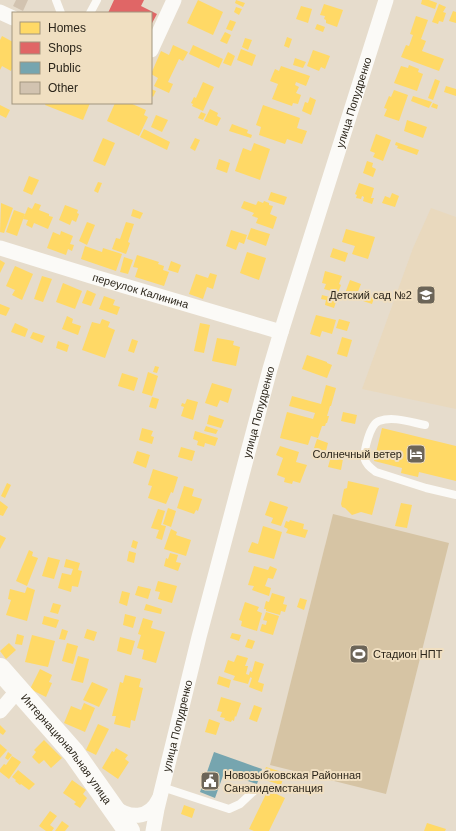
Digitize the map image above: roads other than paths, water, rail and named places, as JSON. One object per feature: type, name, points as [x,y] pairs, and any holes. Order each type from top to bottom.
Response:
[{"type":"street","points":[[152,48],[174,0]]},
{"type":"street","name":"улица Попудренко","points":[[153,831],[199,637],[281,332],[386,0]]},
{"type":"street","points":[[0,12],[12,18]]},
{"type":"street","name":"переулок Калинина","points":[[0,248],[281,332]]},
{"type":"street","name":"Интернациональная улица","points":[[0,669],[74,753],[129,831]]},
{"type":"street","points":[[0,711],[18,690]]},
{"type":"street","points":[[111,805],[117,810],[128,814],[140,815],[152,810],[158,801],[162,790]]},
{"type":"lane","points":[[56,0],[61,12]]},
{"type":"lane","points":[[90,12],[96,0]]},
{"type":"lane","points":[[425,425],[394,419],[378,421],[373,425],[370,431],[365,460],[376,472],[426,488],[456,495]]},
{"type":"lane","points":[[162,790],[229,809],[240,804],[254,791]]},
{"type":"place","name":"Детский сад №2","points":[[426,295]]},
{"type":"place","name":"Солнечный ветер","points":[[416,454]]},
{"type":"place","name":"Стадион НПТ","points":[[359,654]]},
{"type":"place","name":"Новозыбковская Районная Санэпидемстанция","points":[[210,781]]}]
